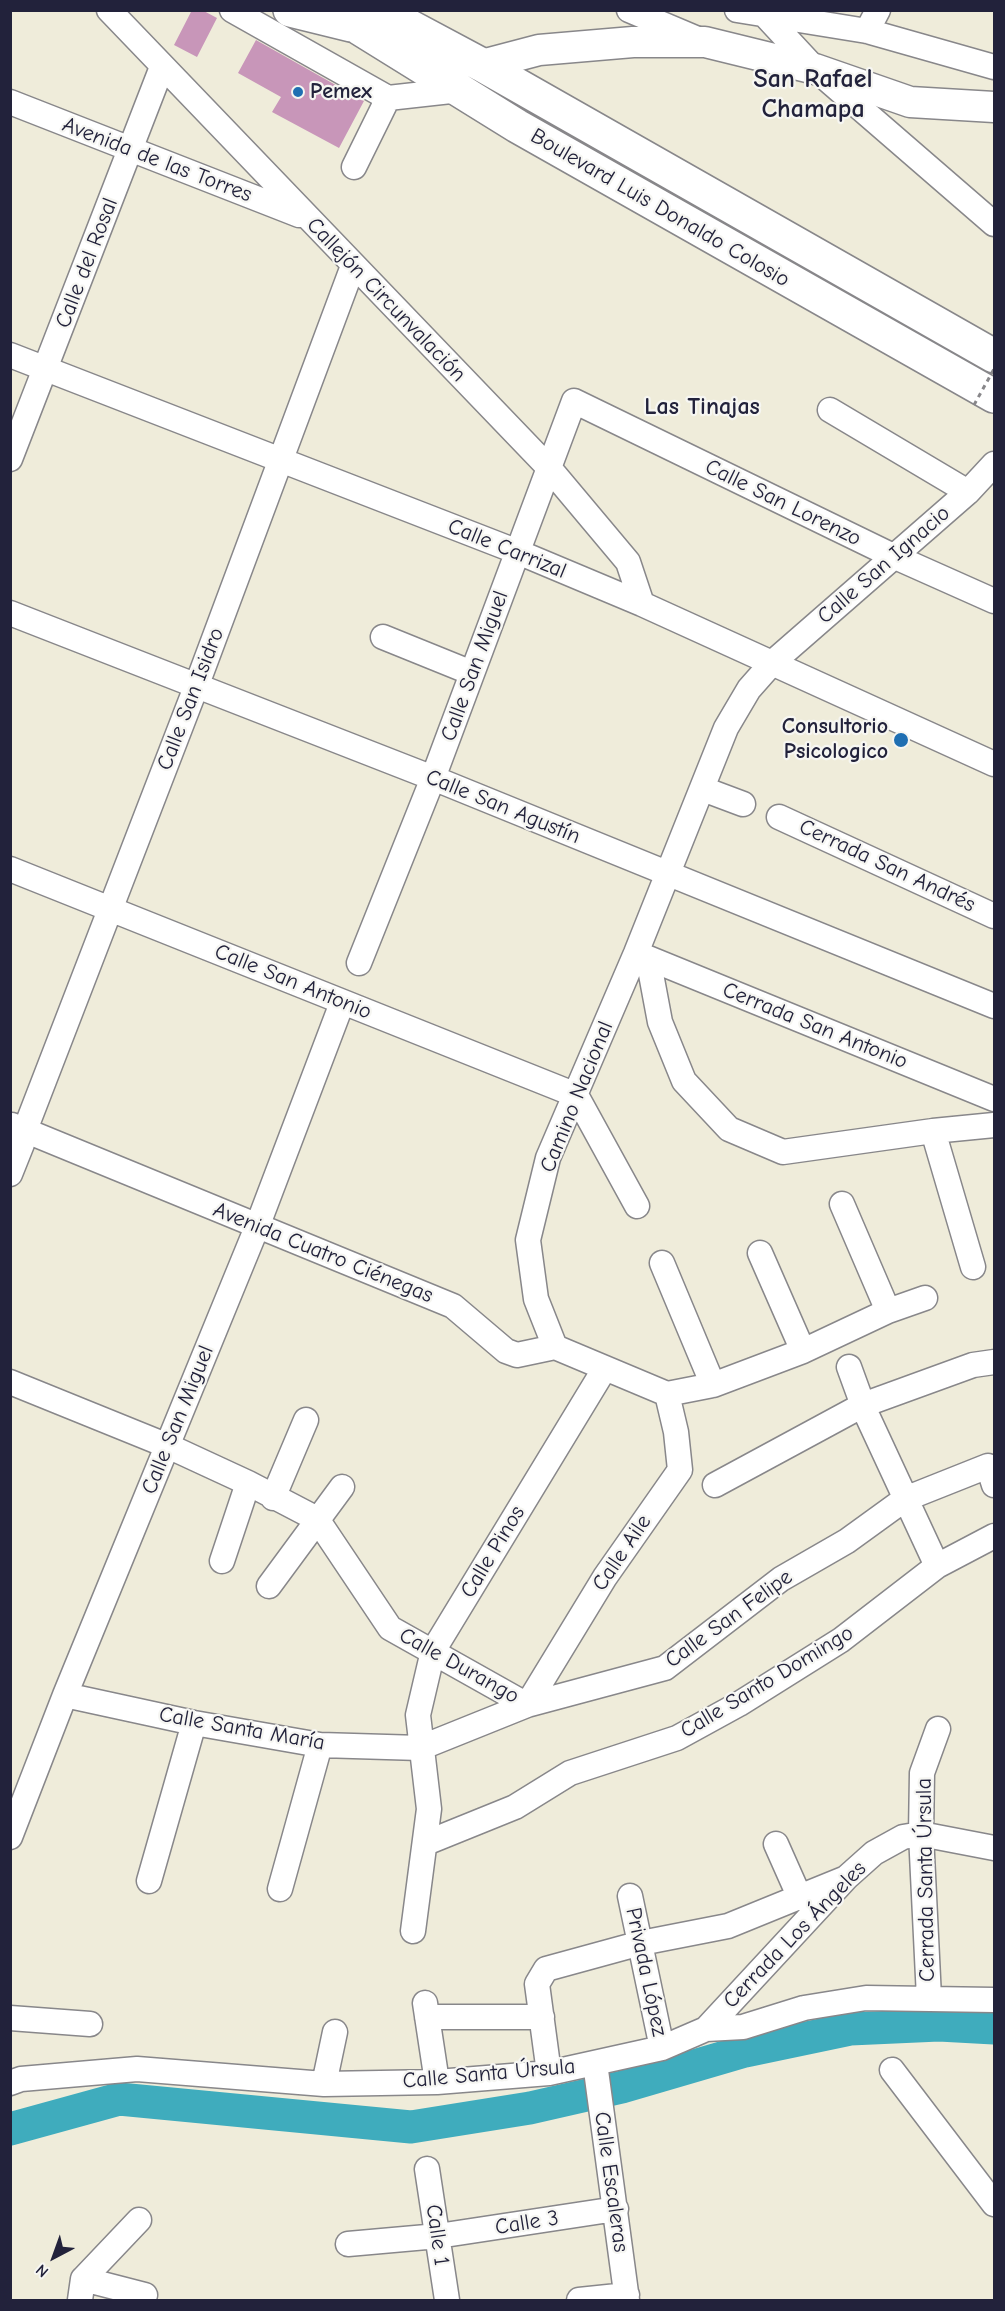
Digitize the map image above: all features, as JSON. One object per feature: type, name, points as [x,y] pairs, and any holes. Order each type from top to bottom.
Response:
[{"type":"highway","points":[[290,10],[369,19]]},
{"type":"highway","name":"Boulevard Luis Donaldo Colosio","points":[[330,10],[369,19],[482,65],[994,356]]},
{"type":"highway","name":"Boulevard Luis Donaldo Colosio","points":[[369,19],[460,90],[781,278],[984,401]]},
{"type":"main road","points":[[482,65],[539,50],[633,42],[705,42],[815,69],[910,102],[994,107]]},
{"type":"street","name":"Callejón Circunvalación","points":[[109,10],[305,217],[550,469],[628,562],[642,604]]},
{"type":"street","points":[[232,10],[265,18],[388,98],[460,90]]},
{"type":"street","points":[[629,10],[705,42]]},
{"type":"street","points":[[737,10],[872,21],[994,67]]},
{"type":"street","points":[[763,12],[815,69],[994,224]]},
{"type":"street","name":"Calle del Rosal","points":[[10,459],[47,370],[162,67]]},
{"type":"street","points":[[354,167],[388,98]]},
{"type":"street","name":"Avenida de las Torres","points":[[10,102],[130,151],[305,217]]},
{"type":"street","name":"Calle San Isidro","points":[[10,1174],[17,1134],[111,908],[353,266]]},
{"type":"street","name":"Calle Carrizal","points":[[10,355],[518,552],[642,604],[994,764]]},
{"type":"street","name":"Calle San Miguel","points":[[359,963],[433,778],[574,401]]},
{"type":"street","name":"Calle San Lorenzo","points":[[574,401],[893,556],[994,601]]},
{"type":"street","points":[[830,410],[968,492]]},
{"type":"street","name":"Calle San Ignacio","points":[[772,663],[968,492],[994,464]]},
{"type":"street","name":"Calle San Agustín","points":[[10,613],[433,778],[666,875],[994,1006]]},
{"type":"street","points":[[383,637],[472,673]]},
{"type":"street","name":"Camino Nacional","points":[[555,1347],[536,1299],[528,1240],[548,1158],[642,956],[666,875],[726,728],[749,689],[772,663]]},
{"type":"street","points":[[703,789],[743,804]]},
{"type":"street","name":"Cerrada San Andrés","points":[[778,817],[994,916]]},
{"type":"street","name":"Calle San Antonio","points":[[10,869],[576,1095]]},
{"type":"street","points":[[642,956],[660,1022],[684,1081],[729,1129],[783,1152],[994,1125]]},
{"type":"street","name":"Cerrada San Antonio","points":[[642,956],[994,1099]]},
{"type":"street","name":"Calle San Miguel","points":[[10,1837],[65,1695],[257,1227],[342,1003]]},
{"type":"street","points":[[576,1095],[637,1206]]},
{"type":"street","points":[[933,1131],[973,1267]]},
{"type":"street","name":"Avenida Cuatro Ciénegas","points":[[17,1134],[80,1155],[453,1306],[506,1351],[517,1355],[555,1347]]},
{"type":"street","points":[[843,1204],[888,1311]]},
{"type":"street","points":[[760,1253],[803,1351]]},
{"type":"street","points":[[662,1263],[713,1385]]},
{"type":"street","points":[[555,1347],[667,1394],[713,1385],[803,1351],[888,1311],[925,1298]]},
{"type":"street","points":[[715,1485],[863,1405],[973,1365],[994,1362]]},
{"type":"street","points":[[849,1367],[863,1405],[937,1566]]},
{"type":"street","name":"Calle Pinos","points":[[413,1931],[429,1809],[420,1748],[418,1715],[433,1651],[605,1368]]},
{"type":"street","name":"Calle Durango","points":[[10,1382],[168,1446],[248,1483],[316,1519],[390,1628],[527,1705]]},
{"type":"street","name":"Calle Aile","points":[[527,1705],[604,1577],[680,1470],[676,1432],[667,1394]]},
{"type":"street","points":[[273,1498],[306,1420]]},
{"type":"street","name":"Calle San Felipe","points":[[420,1748],[527,1705],[665,1668],[781,1579],[847,1541],[905,1498],[991,1476]]},
{"type":"street","points":[[222,1561],[248,1483]]},
{"type":"street","points":[[269,1586],[316,1519],[342,1487]]},
{"type":"street","name":"Calle Santo Domingo","points":[[426,1843],[515,1807],[570,1773],[677,1738],[740,1704],[841,1640],[937,1566],[994,1536]]},
{"type":"street","name":"Calle Santa María","points":[[65,1695],[194,1723],[320,1745],[420,1748]]},
{"type":"street","points":[[149,1881],[194,1723]]},
{"type":"street","name":"Cerrada Santa Úrsula","points":[[929,1998],[921,1834],[922,1773],[938,1729]]},
{"type":"street","points":[[280,1889],[320,1745]]},
{"type":"street","points":[[921,1834],[994,1848]]},
{"type":"street","name":"Cerrada Los Ángeles","points":[[706,2029],[846,1878],[874,1853],[903,1837],[921,1834]]},
{"type":"street","points":[[776,1844],[800,1898]]},
{"type":"street","points":[[549,2073],[537,1984],[546,1969],[641,1943],[728,1926],[846,1878]]},
{"type":"street","name":"Privada López","points":[[630,1896],[662,2048]]},
{"type":"street","name":"Calle Santa Úrsula","points":[[10,2083],[21,2079],[137,2069],[324,2084],[436,2082],[549,2073],[598,2086],[662,2048],[706,2029],[743,2027],[804,2008],[866,1998],[994,2000]]},
{"type":"street","points":[[436,2082],[426,2010],[543,2024]]},
{"type":"street","points":[[10,2018],[90,2024]]},
{"type":"street","points":[[324,2084],[335,2032]]},
{"type":"street","points":[[892,2070],[991,2193]]},
{"type":"street","name":"Calle Escaleras","points":[[598,2086],[627,2298]]},
{"type":"street","name":"Calle 1","points":[[428,2169],[447,2301]]},
{"type":"street","name":"Calle 3","points":[[348,2244],[438,2236],[616,2210]]},
{"type":"street","points":[[82,2290],[139,2220]]},
{"type":"street","points":[[82,2290],[145,2295]]},
{"type":"street","points":[[579,2301],[627,2298]]},
{"type":"path","points":[[984,401],[994,369]]},
{"type":"building","points":[[192,10],[202,10],[217,18],[197,57],[174,45]]},
{"type":"building","points":[[256,40],[364,101],[339,148],[272,112],[281,97],[238,73]]},
{"type":"waterway","points":[[10,2129],[119,2099],[411,2127],[530,2108],[622,2087],[745,2051],[850,2029],[939,2025],[994,2028]]},
{"type":"place","name":"Pemex","points":[[298,92]]},
{"type":"place","name":"Consultorio Psicologico","points":[[901,740]]},
{"type":"district","name":"San Rafael Chamapa","points":[[813,94]]},
{"type":"district","name":"Las Tinajas","points":[[702,407]]}]
